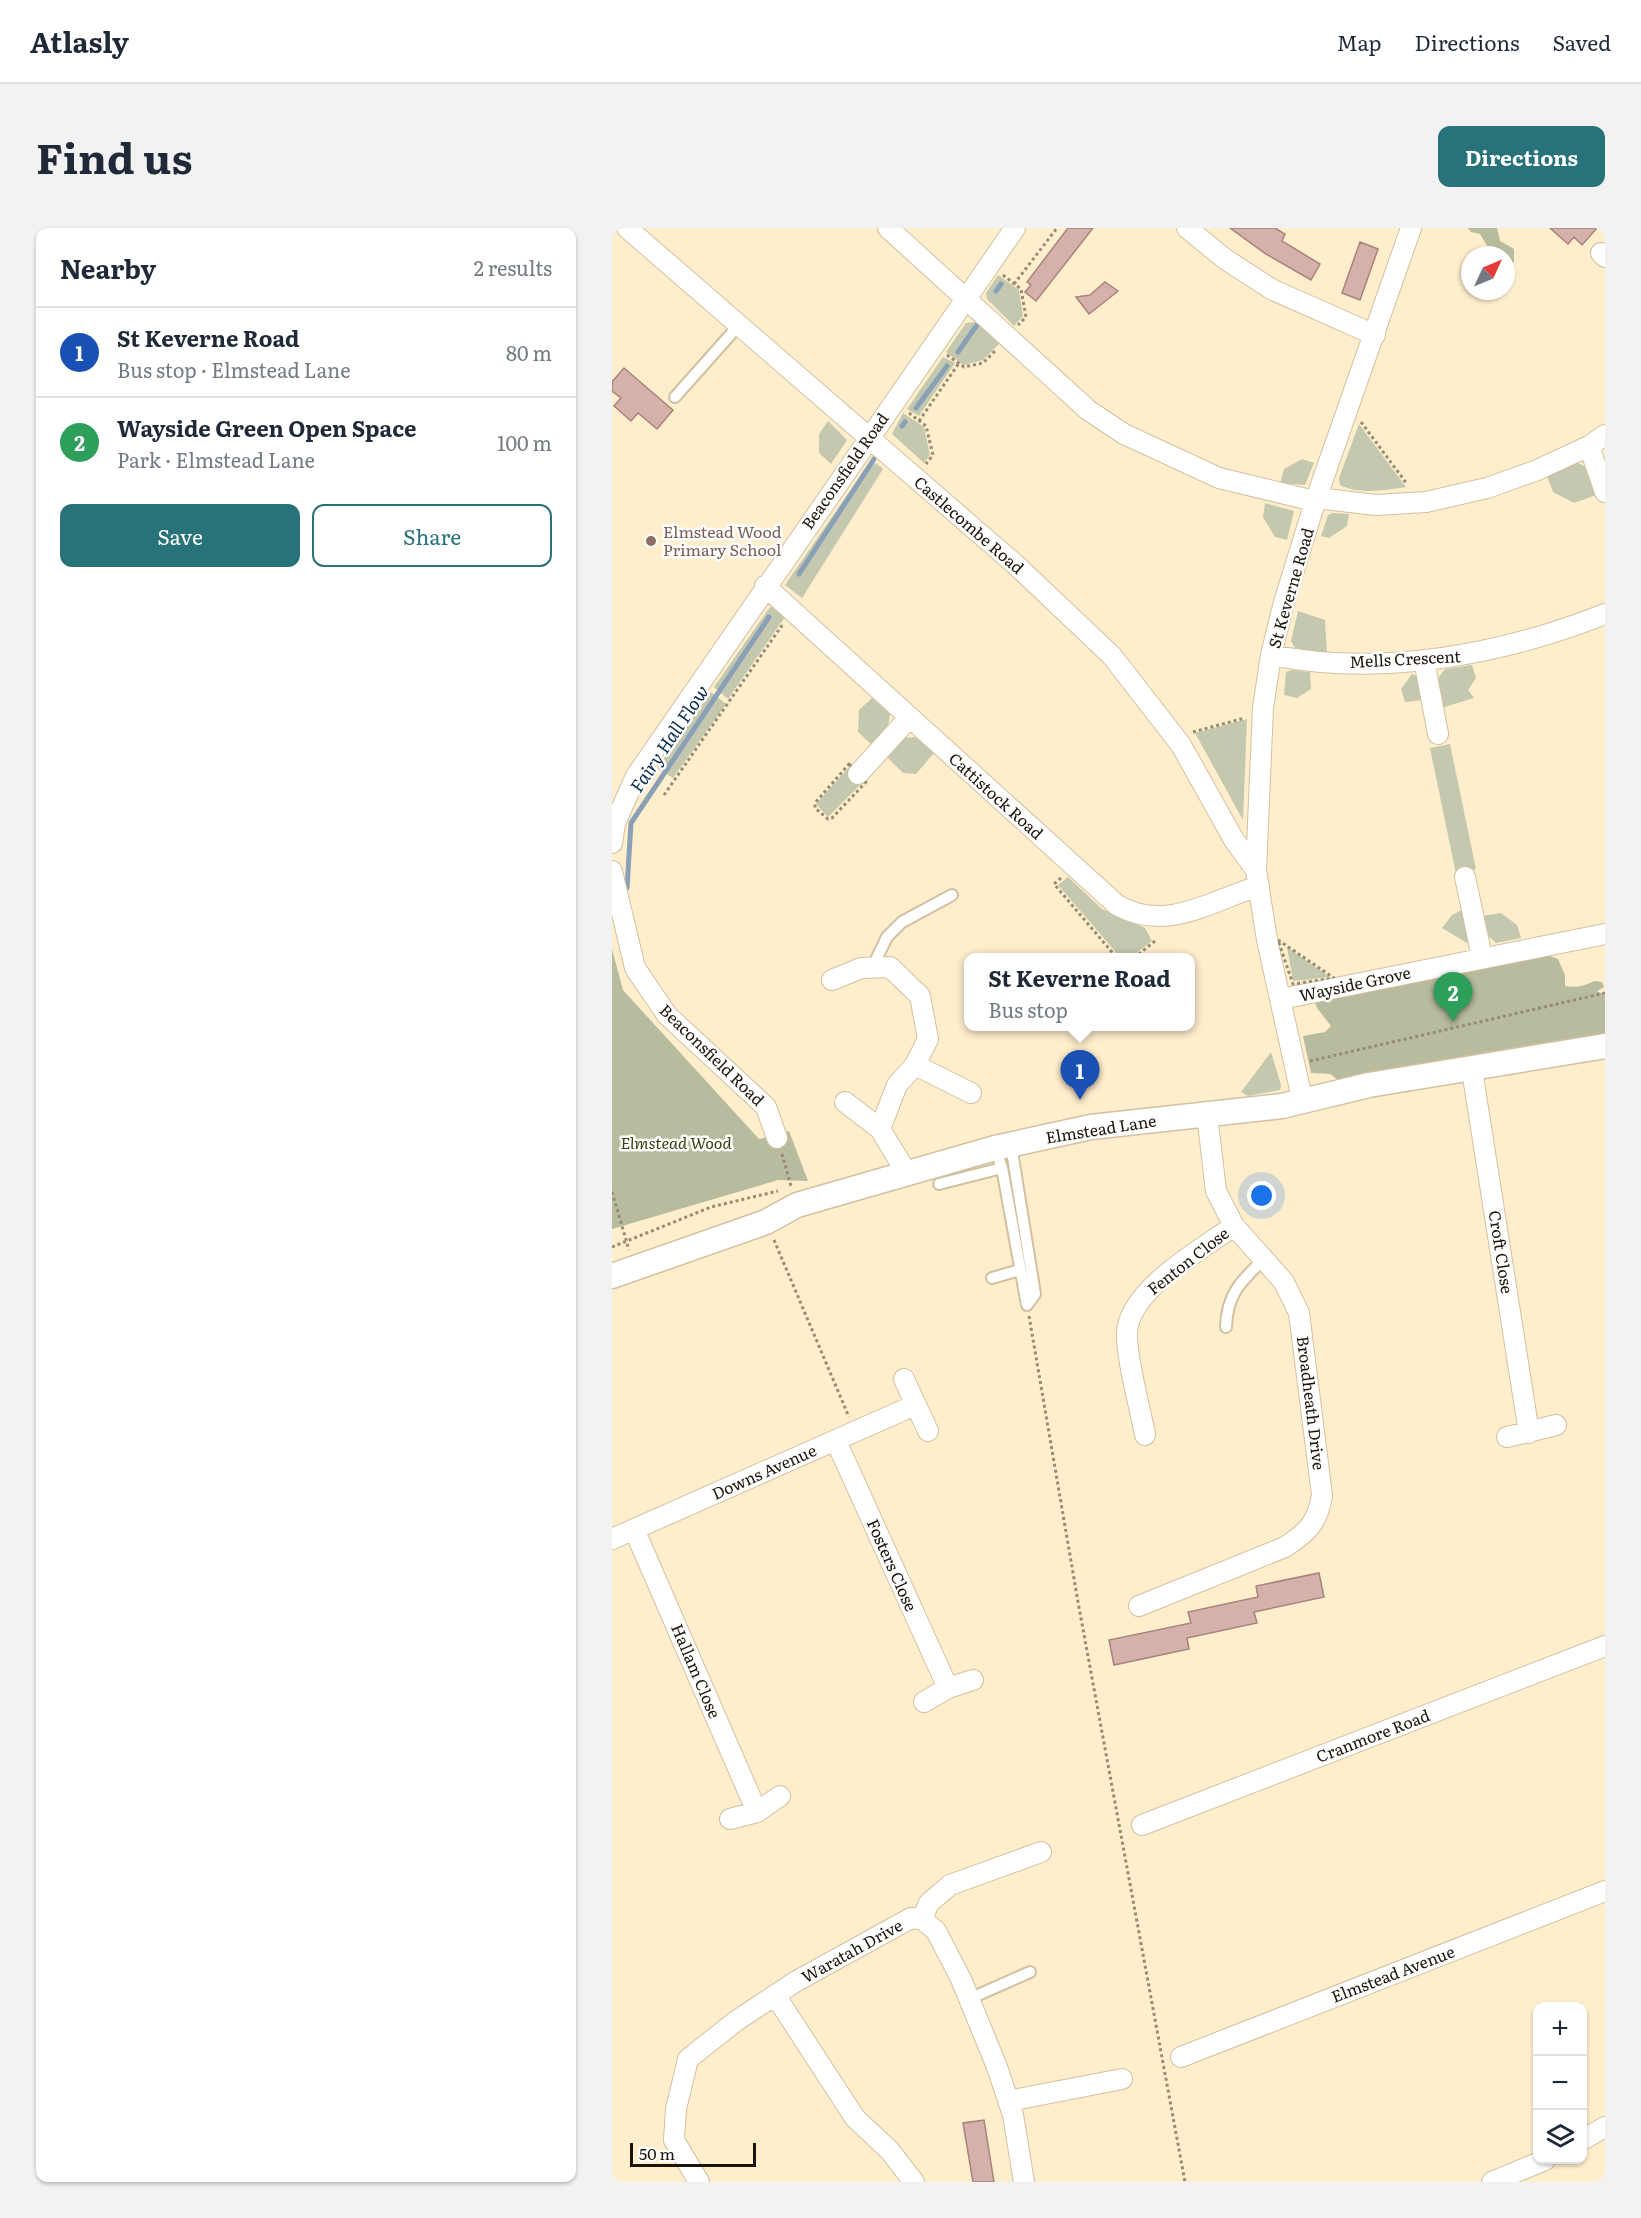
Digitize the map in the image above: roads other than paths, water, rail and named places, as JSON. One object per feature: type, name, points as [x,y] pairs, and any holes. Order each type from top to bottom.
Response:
[{"type":"street","name":"Castlecombe Road","points":[[627,228],[869,436],[1073,616],[1112,656],[1181,745],[1258,878]]},
{"type":"street","points":[[888,228],[964,298],[1004,340],[1082,406],[1124,434],[1219,478],[1302,498],[1376,505],[1426,502],[1487,488],[1535,471],[1597,440],[1605,492]]},
{"type":"street","name":"Beaconsfield Road","points":[[612,843],[615,823],[636,776],[964,298],[1015,228]]},
{"type":"street","points":[[1187,228],[1225,259],[1273,290],[1375,335]]},
{"type":"street","name":"St Keverne Road","points":[[1303,1102],[1267,940],[1258,878],[1260,750],[1271,655],[1284,602],[1316,499],[1411,228]]},
{"type":"street","name":"Cattistock Road","points":[[765,586],[1105,897],[1125,910],[1141,916],[1169,917],[1258,878]]},
{"type":"street","name":"Mells Crescent","points":[[1271,655],[1317,662],[1424,660],[1466,656],[1529,641],[1605,614]]},
{"type":"street","points":[[1424,660],[1438,734]]},
{"type":"street","points":[[858,774],[910,717]]},
{"type":"street","name":"Beaconsfield Road","points":[[612,871],[635,968],[667,1015],[766,1107],[777,1138]]},
{"type":"street","points":[[1465,877],[1482,957]]},
{"type":"street","name":"Wayside Grove","points":[[1281,999],[1605,934]]},
{"type":"street","points":[[832,980],[861,968],[890,967],[920,996],[928,1039],[915,1065],[897,1085],[880,1129]]},
{"type":"street","name":"Elmstead Lane","points":[[612,1276],[766,1222],[797,1205],[906,1172],[1003,1153],[1090,1127],[1303,1102],[1325,1094],[1369,1085],[1472,1070],[1605,1046]]},
{"type":"street","points":[[915,1065],[971,1093]]},
{"type":"street","name":"Croft Close","points":[[1472,1070],[1529,1433]]},
{"type":"street","points":[[845,1102],[880,1129],[906,1172]]},
{"type":"street","name":"Broadheath Drive","points":[[1139,1606],[1285,1546],[1303,1535],[1320,1514],[1322,1495],[1299,1313],[1284,1282],[1234,1226],[1216,1191],[1207,1114]]},
{"type":"street","name":"Fenton Close","points":[[1145,1435],[1126,1333],[1139,1300],[1159,1280],[1234,1226]]},
{"type":"street","points":[[904,1379],[928,1431]]},
{"type":"street","name":"Downs Avenue","points":[[612,1539],[915,1405]]},
{"type":"street","points":[[1507,1437],[1556,1425]]},
{"type":"street","name":"Fosters Close","points":[[836,1441],[948,1688]]},
{"type":"street","name":"Hallam Close","points":[[634,1529],[757,1812]]},
{"type":"street","name":"Cranmore Road","points":[[1142,1825],[1605,1646]]},
{"type":"street","points":[[924,1702],[948,1688],[972,1680]]},
{"type":"street","points":[[730,1819],[757,1812],[780,1796]]},
{"type":"street","points":[[922,1919],[930,1903],[950,1884],[1041,1852]]},
{"type":"street","name":"Elmstead Avenue","points":[[1181,2057],[1605,1891]]},
{"type":"street","name":"Waratah Drive","points":[[699,2182],[674,2140],[676,2109],[688,2060],[736,2021],[775,1995],[911,1918],[922,1919],[936,1932],[969,1999],[1008,2101],[1024,2182]]},
{"type":"street","points":[[775,1995],[855,2118],[890,2151],[914,2182]]},
{"type":"street","points":[[1008,2101],[1122,2079]]},
{"type":"street","points":[[1587,2137],[1605,2127]]},
{"type":"street","points":[[1492,2182],[1535,2164]]},
{"type":"lane","points":[[675,397],[739,325]]},
{"type":"lane","points":[[872,968],[887,937],[902,922],[952,895]]},
{"type":"lane","points":[[939,1184],[1003,1153]]},
{"type":"lane","points":[[1003,1153],[1035,1294],[1027,1305],[1020,1270],[1003,1153]]},
{"type":"lane","points":[[1226,1327],[1226,1307],[1242,1280],[1263,1260]]},
{"type":"lane","points":[[993,1278],[1020,1270]]},
{"type":"lane","points":[[969,1999],[1030,1972]]},
{"type":"waterway","name":"Fairy Hall Flow","points":[[996,291],[1001,284]]},
{"type":"waterway","name":"Fairy Hall Flow","points":[[958,352],[977,325]]},
{"type":"waterway","name":"Fairy Hall Flow","points":[[916,408],[947,366]]},
{"type":"waterway","name":"Fairy Hall Flow","points":[[902,426],[905,422]]},
{"type":"waterway","name":"Fairy Hall Flow","points":[[799,574],[874,459]]},
{"type":"waterway","name":"Fairy Hall Flow","points":[[627,888],[631,823],[769,617]]},
{"type":"place","name":"Elmstead Wood Primary School","points":[[651,541]]},
{"type":"place","name":"Wayside Green Open Space","points":[[1453,1022]]},
{"type":"place","name":"St Keverne Road","points":[[1080,1100]]},
{"type":"park label","name":"Elmstead Wood","points":[[676,1143]]}]
